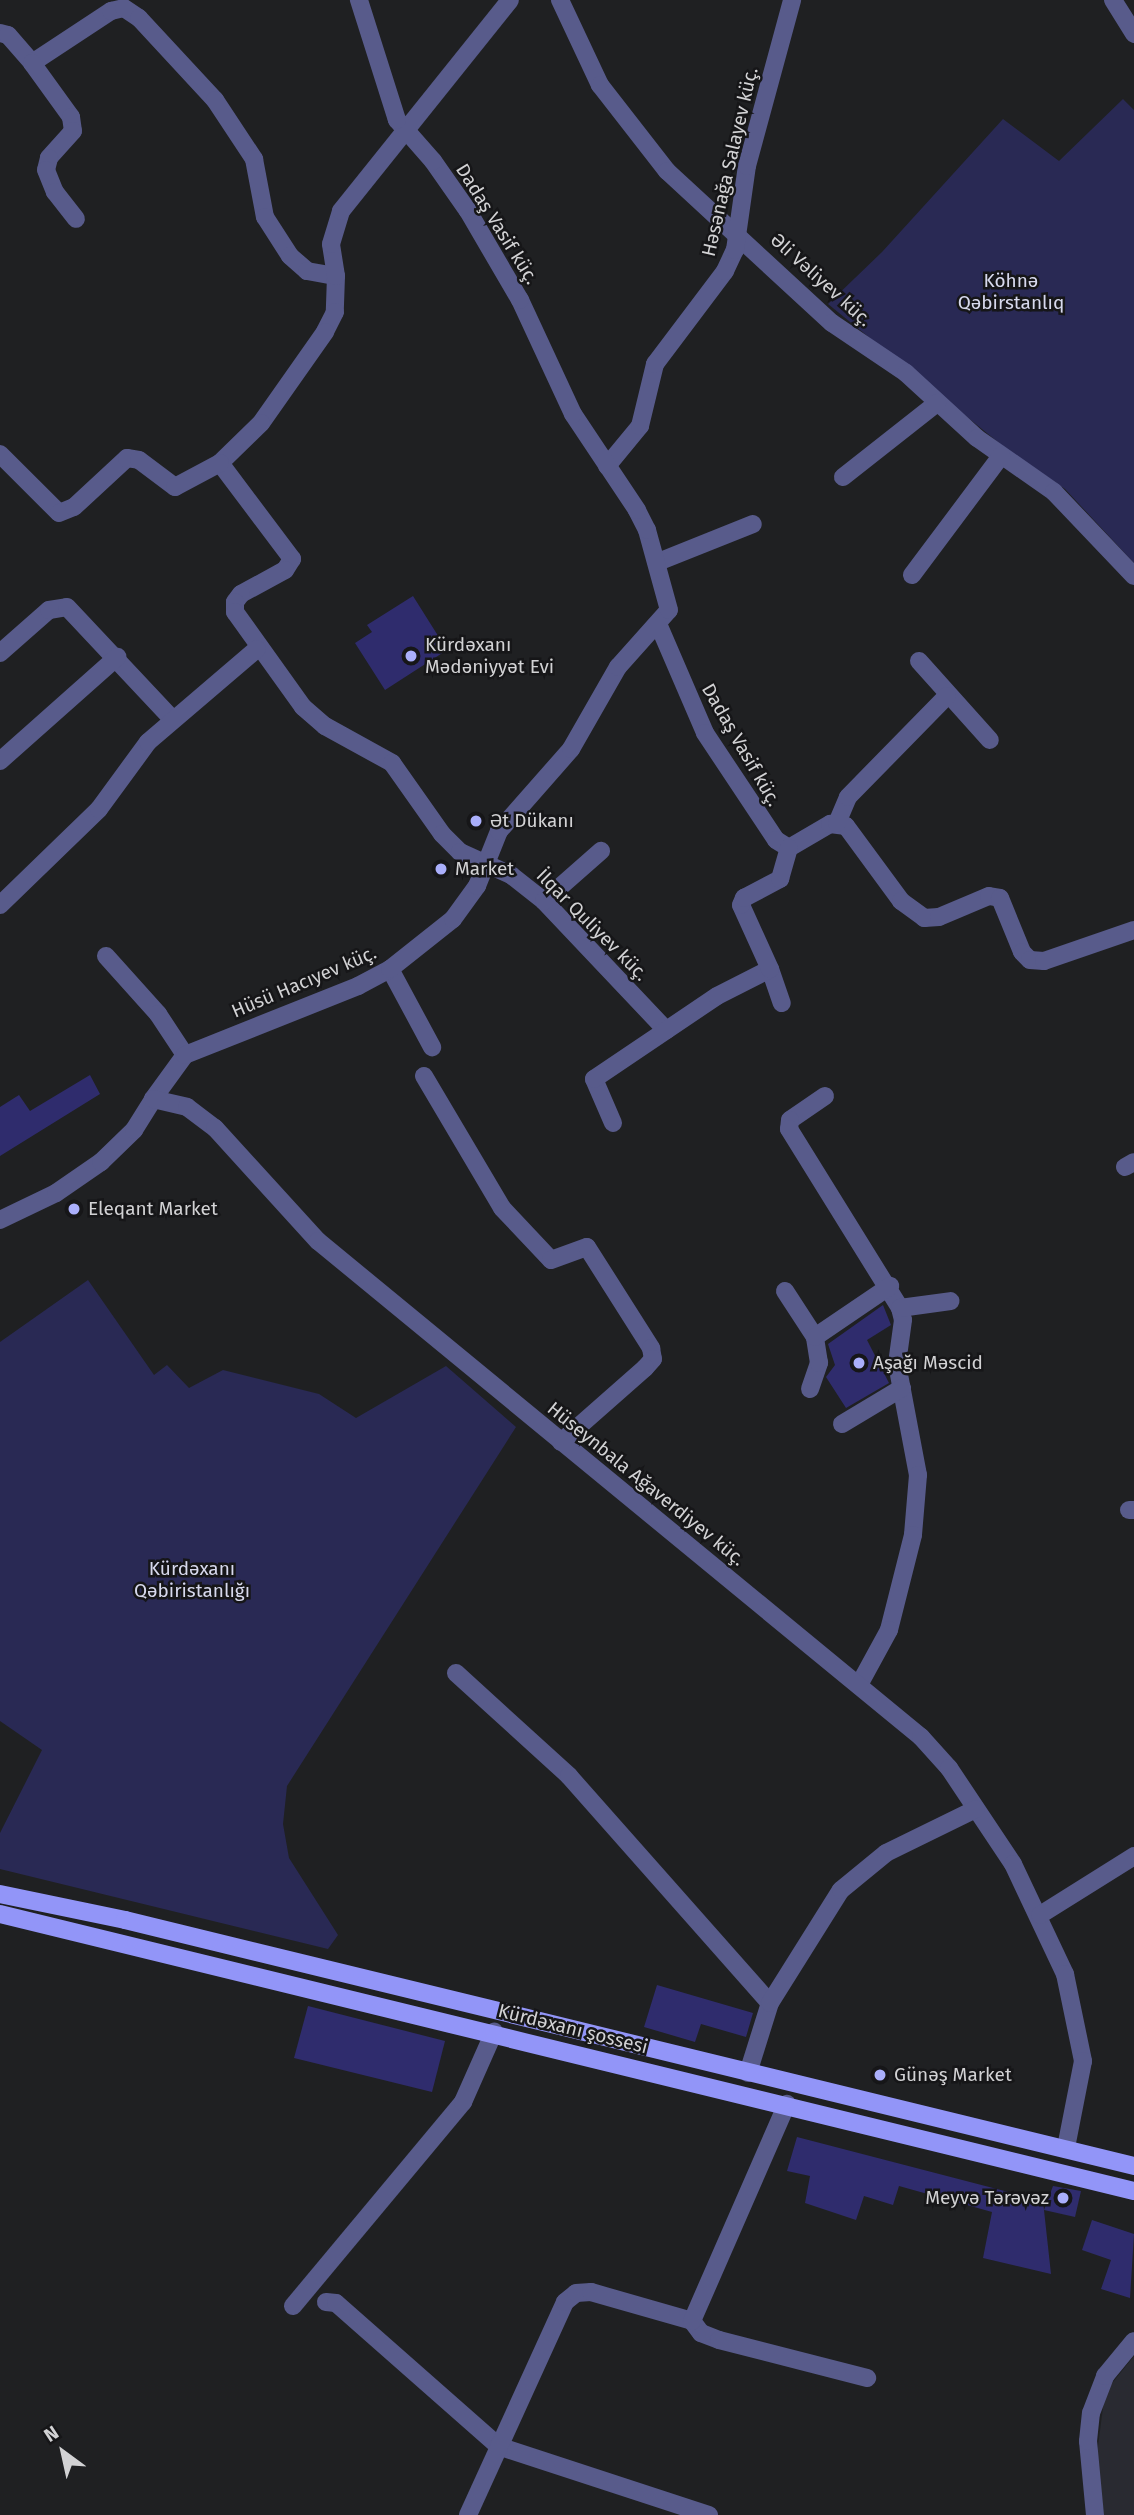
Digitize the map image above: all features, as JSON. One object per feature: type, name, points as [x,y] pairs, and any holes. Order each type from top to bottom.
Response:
[{"type":"main road","name":"Kürdəxanı şossesi","points":[[0,1894],[125,1920],[1134,2166]]},
{"type":"main road","name":"Kürdəxanı şossesi","points":[[0,1914],[120,1940],[1059,2170],[1134,2191]]},
{"type":"main road","points":[[120,1940],[125,1920]]},
{"type":"main road","points":[[1059,2170],[1066,2148]]},
{"type":"street","name":"Dadaş Vasif küç.","points":[[359,0],[383,82],[404,131],[433,160],[495,255],[573,414],[637,510],[658,562],[669,610],[659,625],[705,733],[767,830],[789,848]]},
{"type":"street","points":[[0,453],[59,513],[74,507],[127,458],[139,460],[175,487],[220,463],[261,423],[325,332],[335,312],[336,276],[331,244],[341,211],[510,0]]},
{"type":"street","name":"Əli Vəliyev küç.","points":[[560,0],[616,109],[667,171],[832,323],[906,373],[937,403],[1001,456],[1054,492],[1134,576]]},
{"type":"street","name":"Həsənağa Salayev küç.","points":[[607,466],[640,426],[655,364],[725,271],[737,233],[747,166],[792,0]]},
{"type":"street","points":[[1113,0],[1134,34]]},
{"type":"street","points":[[32,63],[111,11],[124,8],[193,74],[254,159],[265,217],[290,256],[307,271],[336,276]]},
{"type":"street","points":[[0,33],[8,35],[32,63],[71,117],[73,131],[49,158],[46,170],[55,192],[76,219]]},
{"type":"street","points":[[843,477],[937,403]]},
{"type":"street","points":[[912,575],[1001,456]]},
{"type":"street","name":"İlqar Quliyev küç.","points":[[220,463],[292,559],[285,570],[235,602],[235,612],[257,649],[313,717],[391,763],[442,834],[483,866],[511,875],[544,901],[666,1030]]},
{"type":"street","points":[[658,562],[753,524]]},
{"type":"street","points":[[0,653],[58,606],[77,612],[172,719]]},
{"type":"street","name":"Hüsü Hacıyev küç.","points":[[185,1055],[390,969],[453,919],[477,886],[489,847],[516,809],[585,729],[622,661],[659,625]]},
{"type":"street","points":[[0,905],[99,810],[148,742],[257,649]]},
{"type":"street","points":[[0,761],[117,657]]},
{"type":"street","points":[[919,660],[947,696],[990,740]]},
{"type":"street","points":[[782,1003],[741,905],[744,898],[780,879],[789,848],[837,823],[848,797],[947,696]]},
{"type":"street","points":[[837,823],[853,832],[901,901],[924,918],[939,917],[989,896],[1000,898],[1022,952],[1030,960],[1044,961],[1134,930]]},
{"type":"street","points":[[544,901],[601,851]]},
{"type":"street","points":[[0,1220],[56,1193],[101,1162],[134,1130],[185,1055],[158,1014],[106,956]]},
{"type":"street","points":[[390,969],[432,1047]]},
{"type":"street","points":[[613,1123],[594,1079],[666,1030],[770,969]]},
{"type":"street","points":[[424,1076],[502,1208],[551,1260],[587,1247],[651,1348],[653,1359],[645,1368],[561,1442]]},
{"type":"street","points":[[825,1096],[790,1120],[789,1129],[890,1286],[900,1308],[903,1320],[897,1364],[918,1475],[917,1513],[889,1630],[859,1685]]},
{"type":"street","name":"Hüseynbala Ağaverdiyev küç.","points":[[153,1099],[201,1116],[318,1241],[921,1737],[976,1809],[1040,1915],[1065,1975],[1081,2036],[1081,2081],[1066,2148]]},
{"type":"street","points":[[815,1336],[890,1286]]},
{"type":"street","points":[[785,1291],[815,1336],[819,1363],[810,1389]]},
{"type":"street","points":[[900,1308],[951,1301]]},
{"type":"street","points":[[842,1424],[902,1388]]},
{"type":"street","points":[[456,1673],[569,1776],[770,2003]]},
{"type":"street","points":[[748,2073],[770,2003],[841,1890],[886,1853],[976,1809]]},
{"type":"street","points":[[1040,1915],[1134,1856]]},
{"type":"street","points":[[293,2306],[463,2102],[495,2032]]},
{"type":"street","points":[[692,2321],[787,2104]]},
{"type":"street","points":[[468,2515],[565,2302],[576,2293],[591,2292],[692,2321],[701,2333],[719,2340],[867,2378]]},
{"type":"street","points":[[326,2302],[336,2303],[498,2446],[709,2515]]},
{"type":"street","points":[[1095,2515],[1088,2441],[1091,2413],[1105,2376],[1134,2341]]},
{"type":"shaded area","points":[[1134,2356],[1134,2515],[1104,2515],[1097,2454],[1105,2392]]},
{"type":"green space","name":"Köhnə Qəbirstanlıq","points":[[1123,99],[1134,110],[1134,563],[1065,489],[1004,447],[828,304],[882,252],[1003,119],[1059,161]]},
{"type":"green space","name":"Kürdəxanı Qəbiristanlığı","points":[[88,1280],[154,1375],[167,1365],[189,1388],[223,1370],[319,1394],[356,1418],[446,1366],[516,1427],[287,1786],[283,1824],[289,1858],[338,1935],[328,1949],[0,1869],[0,1833],[42,1750],[0,1721],[0,1342]]},
{"type":"building","points":[[413,596],[447,650],[385,690],[355,643],[372,632],[367,625]]},
{"type":"building","points":[[90,1075],[100,1094],[0,1156],[0,1107],[19,1095],[30,1111]]},
{"type":"building","points":[[883,1305],[891,1325],[867,1340],[889,1383],[846,1408],[826,1377],[835,1365],[828,1344]]},
{"type":"building","points":[[657,1985],[753,2013],[746,2037],[701,2024],[695,2042],[644,2027]]},
{"type":"building","points":[[308,2006],[445,2041],[432,2092],[294,2058]]},
{"type":"building","points":[[797,2137],[1043,2201],[1051,2274],[983,2258],[992,2212],[899,2186],[893,2205],[864,2196],[856,2220],[805,2203],[810,2176],[787,2171]]},
{"type":"building","points":[[1053,2186],[1081,2191],[1075,2217],[1044,2210]]},
{"type":"building","points":[[1092,2220],[1134,2234],[1130,2298],[1101,2289],[1111,2260],[1082,2250]]},
{"type":"place","name":"Kürdəxanı Mədəniyyət Evi","points":[[411,656]]},
{"type":"place","name":"Ət Dükanı","points":[[476,821]]},
{"type":"place","name":"Market","points":[[441,869]]},
{"type":"place","name":"Eleqant Market","points":[[74,1209]]},
{"type":"place","name":"Aşağı Məscid","points":[[859,1363]]},
{"type":"place","name":"Günəş Market","points":[[880,2075]]},
{"type":"place","name":"Meyvə Tərəvəz","points":[[1063,2198]]}]
